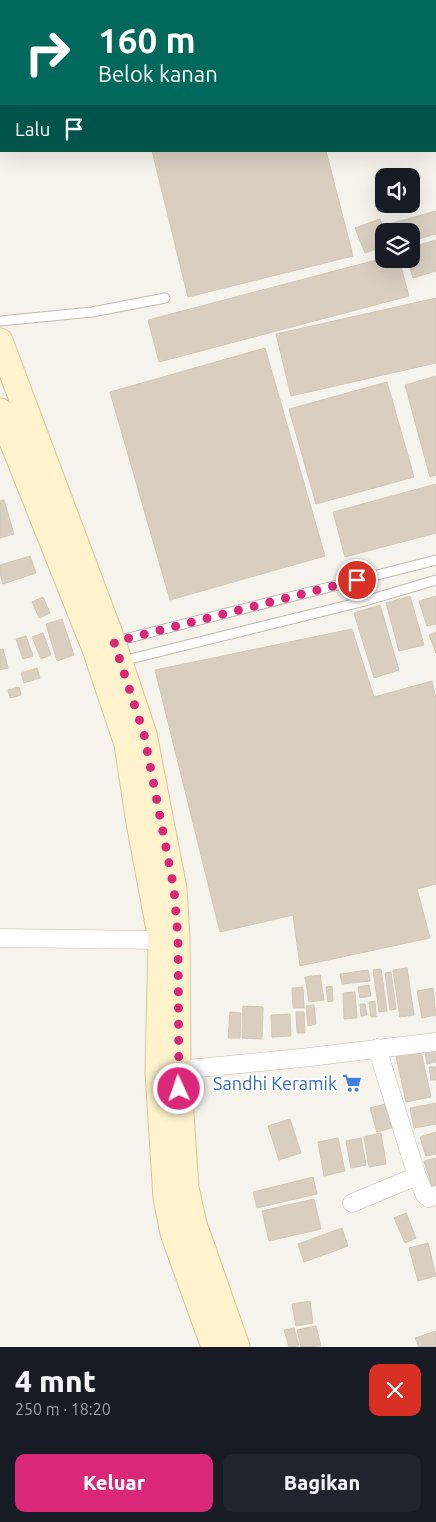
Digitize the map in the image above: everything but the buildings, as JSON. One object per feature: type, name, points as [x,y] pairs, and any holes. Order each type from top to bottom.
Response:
[{"type":"street","points":[[0,341],[107,649],[127,744],[138,817],[161,940],[168,1071],[186,1188],[194,1224],[193,1256],[214,1347]]},
{"type":"street","points":[[0,411],[144,734],[174,889],[178,938],[168,1071]]},
{"type":"street","points":[[0,938],[161,940]]},
{"type":"street","points":[[168,1071],[436,1042]]},
{"type":"street","points":[[377,1048],[417,1176],[425,1195],[429,1198],[436,1195]]},
{"type":"street","points":[[352,1203],[417,1176]]},
{"type":"street","points":[[193,1256],[237,1347]]},
{"type":"lane","points":[[0,321],[92,312],[165,298]]},
{"type":"lane","points":[[107,649],[436,560]]},
{"type":"lane","points":[[107,649],[366,601],[436,580]]},
{"type":"place","name":"Sandhi Keramik","points":[[352,1083]]},
{"type":"route","points":[[179,1089],[178,938],[174,889],[144,734],[114,642],[357,580]]}]
